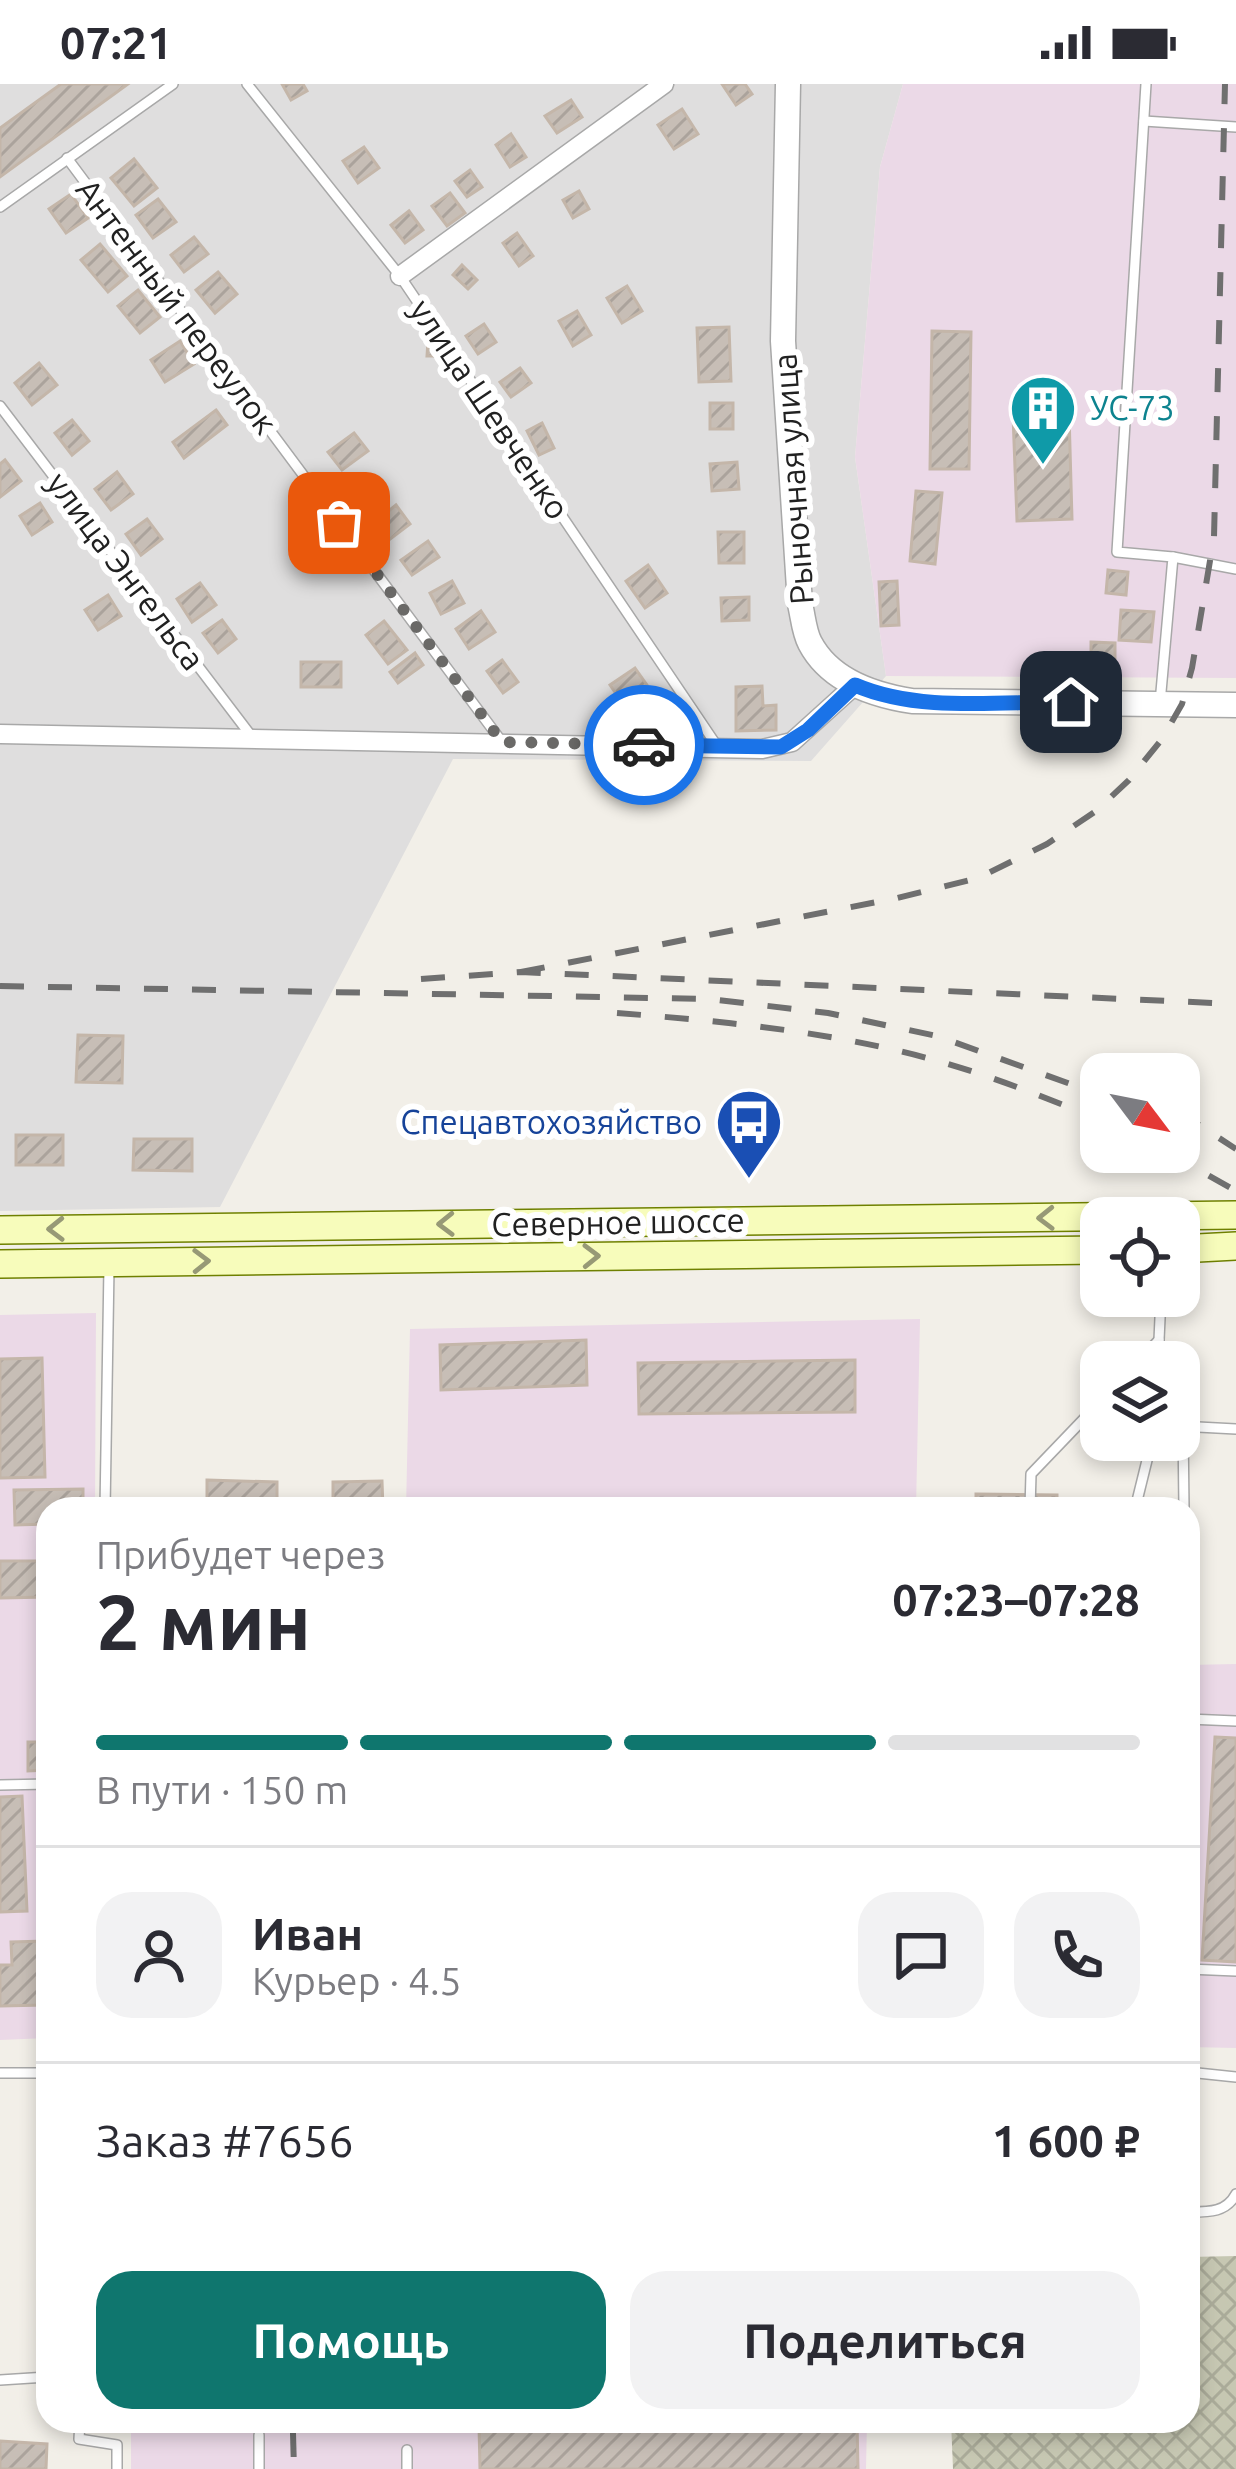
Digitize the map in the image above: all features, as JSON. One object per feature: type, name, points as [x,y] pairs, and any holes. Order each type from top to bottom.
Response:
[{"type":"main road","name":"Северное шоссе","points":[[1200,1216],[1236,1215]]},
{"type":"main road","name":"Северное шоссе","points":[[0,1230],[1080,1218]]},
{"type":"main road","points":[[108,1228],[109,1262]]},
{"type":"main road","points":[[1200,1248],[1236,1246]]},
{"type":"main road","name":"Северное шоссе","points":[[0,1264],[1080,1250]]},
{"type":"street","points":[[400,276],[664,84]]},
{"type":"street","name":"Рыночная улица","points":[[788,84],[783,341],[800,604],[810,643],[832,670],[855,685],[880,696],[912,701],[1236,705]]},
{"type":"street","points":[[0,734],[781,747],[808,730],[855,685]]},
{"type":"lane","points":[[0,207],[173,84]]},
{"type":"lane","name":"улица Шевченко","points":[[247,84],[400,276],[717,746]]},
{"type":"lane","points":[[1146,84],[1117,553],[1236,569]]},
{"type":"lane","points":[[1144,121],[1236,127]]},
{"type":"lane","name":"Антенный переулок","points":[[67,158],[502,742]]},
{"type":"lane","name":"улица Энгельса","points":[[0,406],[252,736]]},
{"type":"lane","points":[[1160,703],[1173,557]]},
{"type":"lane","points":[[105,1497],[109,1262]]},
{"type":"lane","points":[[1159,1340],[1160,1317]]},
{"type":"lane","points":[[1030,1497],[1030,1474],[1080,1423]]},
{"type":"lane","points":[[1200,1427],[1236,1430]]},
{"type":"lane","points":[[1138,1497],[1147,1461]]},
{"type":"lane","points":[[1182,1461],[1184,1497]]},
{"type":"lane","points":[[1200,1720],[1236,1721]]},
{"type":"lane","points":[[0,1785],[36,1784]]},
{"type":"lane","points":[[1200,1970],[1236,1971]]},
{"type":"lane","points":[[0,2073],[36,2073]]},
{"type":"lane","points":[[1200,2073],[1236,2077]]},
{"type":"lane","points":[[1200,2212],[1230,2205],[1236,2194]]},
{"type":"lane","points":[[0,2380],[36,2378]]},
{"type":"lane","points":[[79,2433],[79,2440],[117,2445],[117,2469]]},
{"type":"lane","points":[[259,2435],[260,2469]]},
{"type":"lane","points":[[407,2450],[407,2469]]},
{"type":"shaded area","points":[[0,84],[903,84],[880,167],[855,457],[886,676],[811,761],[453,759],[220,1207],[0,1211]]},
{"type":"shaded area","points":[[903,84],[1236,84],[1236,678],[886,676],[855,457],[880,167]]},
{"type":"shaded area","points":[[96,1313],[95,1497],[36,1497],[36,2038],[0,2040],[0,1315]]},
{"type":"shaded area","points":[[920,1319],[916,1497],[406,1497],[410,1329]]},
{"type":"shaded area","points":[[1236,1664],[1236,2048],[1200,2047],[1200,1665]]},
{"type":"shaded area","points":[[1236,2256],[1236,2469],[953,2469],[952,2433],[1200,2433],[1200,2257]]},
{"type":"shaded area","points":[[131,2433],[867,2433],[866,2469],[131,2469]]},
{"type":"building","points":[[61,84],[128,84],[0,177],[0,128]]},
{"type":"building","points":[[282,84],[303,84],[307,91],[291,100]]},
{"type":"building","points":[[722,84],[745,84],[752,94],[736,105]]},
{"type":"building","points":[[571,100],[582,117],[557,133],[545,116]]},
{"type":"building","points":[[682,109],[698,134],[674,149],[658,125]]},
{"type":"building","points":[[511,134],[526,157],[510,167],[496,145]]},
{"type":"building","points":[[364,147],[379,168],[358,183],[343,161]]},
{"type":"building","points":[[134,159],[157,188],[134,206],[111,178]]},
{"type":"building","points":[[470,170],[482,187],[467,197],[455,181]]},
{"type":"building","points":[[579,191],[589,209],[573,218],[563,200]]},
{"type":"building","points":[[450,193],[465,213],[447,226],[432,206]]},
{"type":"building","points":[[71,194],[88,218],[66,233],[49,209]]},
{"type":"building","points":[[158,199],[176,222],[153,238],[136,215]]},
{"type":"building","points":[[409,211],[423,230],[405,243],[391,225]]},
{"type":"building","points":[[517,233],[533,256],[519,266],[503,243]]},
{"type":"building","points":[[194,237],[208,254],[184,272],[171,255]]},
{"type":"building","points":[[100,244],[127,276],[108,292],[81,260]]},
{"type":"building","points":[[462,265],[477,280],[468,289],[453,275]]},
{"type":"building","points":[[218,272],[237,294],[215,313],[196,290]]},
{"type":"building","points":[[627,286],[642,311],[622,323],[607,298]]},
{"type":"building","points":[[138,290],[160,317],[140,333],[118,306]]},
{"type":"building","points":[[577,311],[591,335],[573,346],[559,321]]},
{"type":"building","points":[[484,324],[496,342],[478,354],[466,336]]},
{"type":"building","points":[[729,327],[731,381],[699,382],[697,328]]},
{"type":"building","points":[[932,331],[971,332],[969,469],[930,469]]},
{"type":"building","points":[[180,341],[194,364],[165,382],[151,360]]},
{"type":"building","points":[[428,341],[447,341],[447,356],[427,356]]},
{"type":"building","points":[[39,363],[57,385],[32,405],[15,383]]},
{"type":"building","points":[[520,368],[531,383],[511,397],[500,382]]},
{"type":"building","points":[[710,403],[733,403],[733,429],[710,429]]},
{"type":"building","points":[[216,410],[227,425],[184,458],[173,442]]},
{"type":"building","name":"УС-73","points":[[1069,413],[1072,519],[1017,521],[1013,415]]},
{"type":"building","points":[[72,420],[89,441],[72,455],[55,433]]},
{"type":"building","points":[[542,423],[554,448],[539,455],[527,431]]},
{"type":"building","points":[[354,433],[368,451],[342,470],[328,452]]},
{"type":"building","points":[[5,460],[21,481],[0,497],[0,464]]},
{"type":"building","points":[[737,462],[739,489],[712,491],[710,464]]},
{"type":"building","points":[[117,472],[133,494],[111,510],[95,489]]},
{"type":"building","points":[[916,491],[942,493],[935,564],[910,561]]},
{"type":"building","points":[[40,503],[52,522],[32,535],[20,516]]},
{"type":"building","points":[[396,505],[410,524],[385,543],[371,525]]},
{"type":"building","points":[[147,519],[162,539],[141,555],[126,534]]},
{"type":"building","points":[[718,532],[744,532],[744,563],[719,563]]},
{"type":"building","points":[[428,541],[439,557],[412,575],[401,560]]},
{"type":"building","points":[[648,565],[667,593],[645,608],[626,581]]},
{"type":"building","points":[[1108,570],[1128,572],[1126,595],[1106,593]]},
{"type":"building","points":[[452,581],[464,603],[441,614],[430,593]]},
{"type":"building","points":[[897,581],[899,625],[881,626],[879,582]]},
{"type":"building","points":[[200,583],[216,605],[192,622],[177,599]]},
{"type":"building","points":[[108,595],[121,616],[98,630],[85,610]]},
{"type":"building","points":[[749,597],[749,620],[722,621],[721,598]]},
{"type":"building","points":[[1121,610],[1154,612],[1151,642],[1119,640]]},
{"type":"building","points":[[481,611],[495,632],[469,649],[456,629]]},
{"type":"building","points":[[222,620],[236,639],[218,653],[203,633]]},
{"type":"building","points":[[384,621],[407,650],[388,664],[366,635]]},
{"type":"building","points":[[1091,642],[1115,643],[1115,660],[1091,659]]},
{"type":"building","points":[[415,653],[423,665],[398,683],[390,672]]},
{"type":"building","points":[[502,660],[518,682],[503,693],[487,671]]},
{"type":"building","points":[[301,662],[341,662],[341,687],[301,687]]},
{"type":"building","points":[[635,668],[661,705],[636,723],[610,685]]},
{"type":"building","points":[[762,686],[763,706],[776,705],[776,730],[736,731],[736,687]]},
{"type":"building","points":[[78,1035],[123,1036],[122,1083],[76,1082]]},
{"type":"building","points":[[16,1135],[63,1135],[63,1165],[16,1165]]},
{"type":"building","points":[[134,1139],[192,1139],[192,1171],[133,1170]]},
{"type":"building","points":[[586,1340],[587,1385],[441,1390],[440,1345]]},
{"type":"building","points":[[42,1358],[45,1477],[0,1478],[0,1359]]},
{"type":"building","points":[[855,1360],[855,1412],[639,1414],[638,1363]]},
{"type":"building","points":[[207,1480],[277,1482],[277,1497],[207,1497]]},
{"type":"building","points":[[382,1481],[383,1497],[333,1497],[333,1482]]},
{"type":"building","points":[[83,1489],[83,1497],[36,1497],[36,1524],[15,1525],[14,1490]]},
{"type":"building","points":[[976,1494],[1057,1495],[1057,1497]]},
{"type":"building","points":[[0,1561],[36,1561],[36,1597],[0,1598]]},
{"type":"building","points":[[1215,1737],[1236,1738],[1236,1962],[1202,1960]]},
{"type":"building","points":[[28,1742],[36,1742],[36,1771],[28,1771]]},
{"type":"building","points":[[22,1796],[27,1911],[0,1912],[0,1797]]},
{"type":"building","points":[[36,1941],[36,2005],[0,2006],[0,1965],[12,1965],[11,1942]]},
{"type":"building","points":[[479,2433],[857,2433],[858,2469],[480,2469]]},
{"type":"building","points":[[0,2441],[47,2444],[46,2469],[0,2469]]},
{"type":"railway","points":[[521,972],[978,878],[1047,844],[1096,811],[1162,739],[1182,704],[1192,668],[1214,537],[1225,84]]},
{"type":"railway","points":[[421,979],[521,972],[1236,1004]]},
{"type":"railway","points":[[0,986],[709,999],[828,1013],[937,1036],[1080,1087]]},
{"type":"railway","points":[[617,1013],[773,1028],[889,1049],[971,1071],[1080,1111]]},
{"type":"railway","points":[[1200,1126],[1236,1149]]},
{"type":"railway","points":[[1200,1171],[1236,1191]]},
{"type":"railway","points":[[293,2433],[294,2469]]},
{"type":"way so far","points":[[339,523],[502,742],[644,745]]},
{"type":"place","name":"УС-73","points":[[1043,467]]},
{"type":"place","name":"Спецавтохозяйство","points":[[749,1181]]},
{"type":"route","points":[[644,745],[781,747],[808,730],[855,685],[880,696],[912,701],[1071,702]]}]
